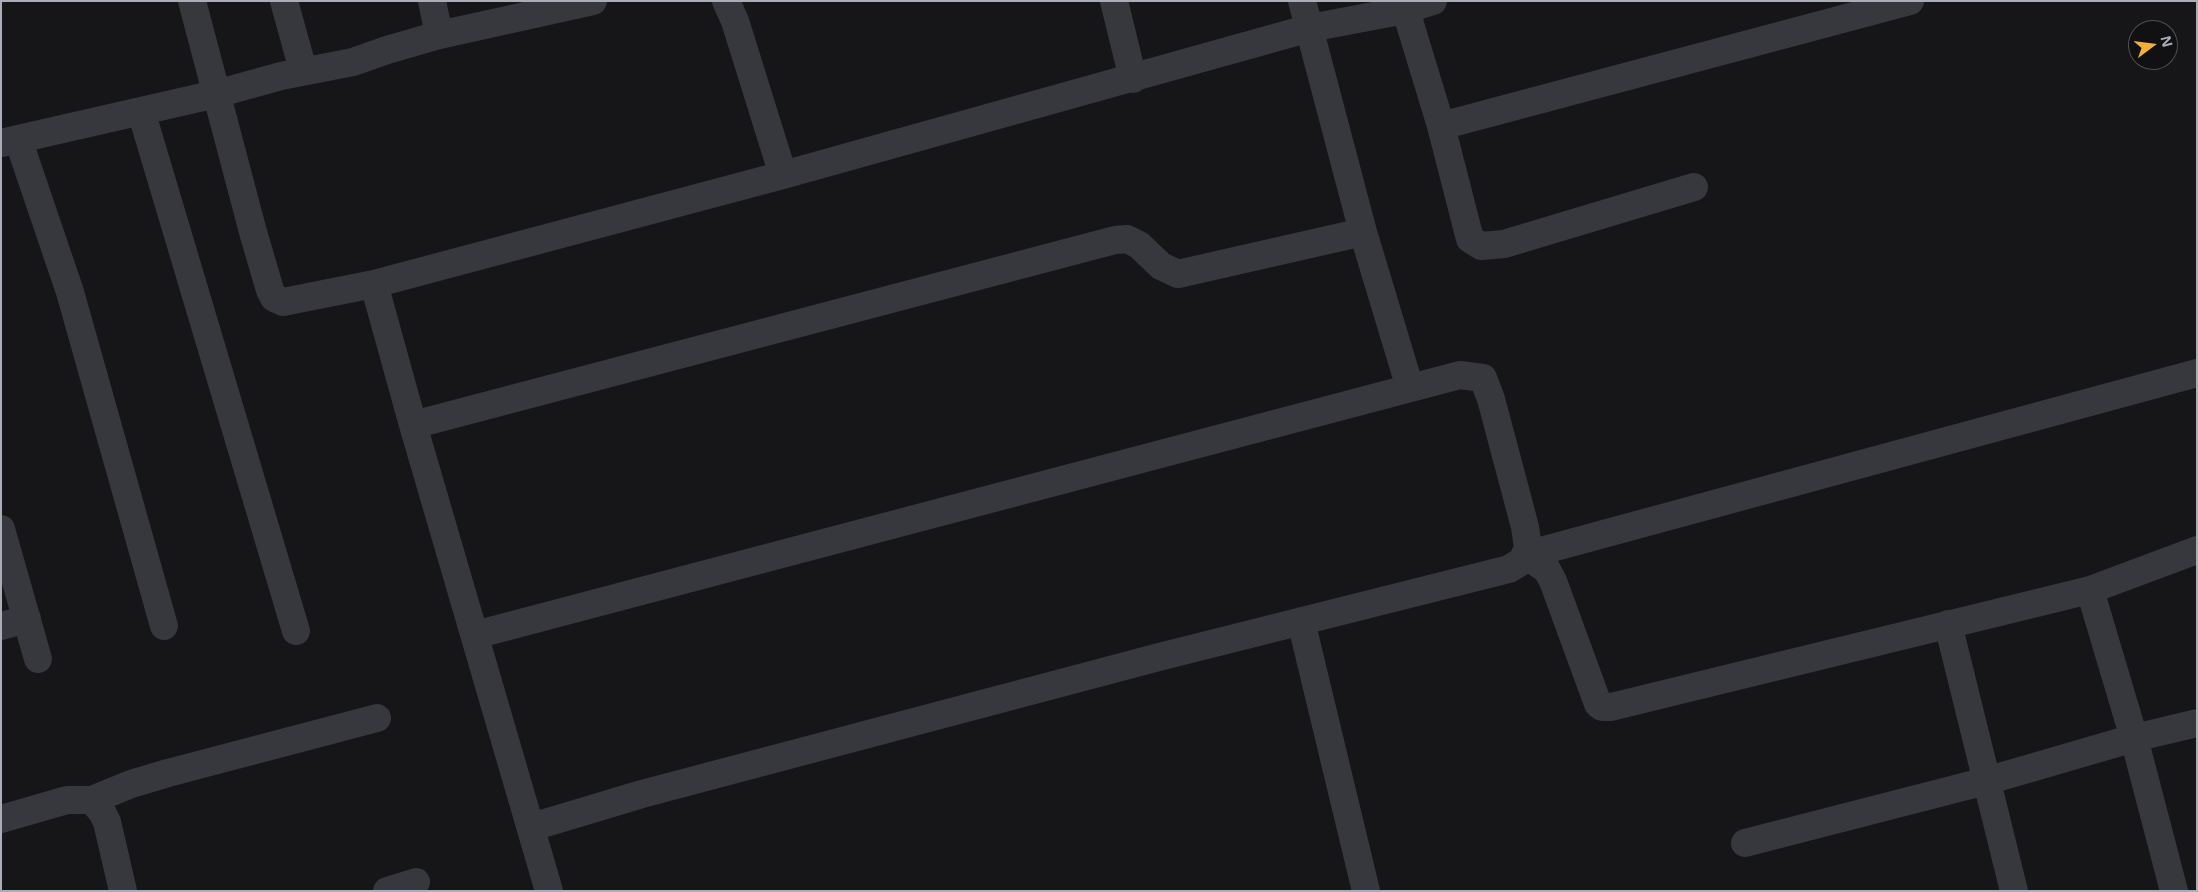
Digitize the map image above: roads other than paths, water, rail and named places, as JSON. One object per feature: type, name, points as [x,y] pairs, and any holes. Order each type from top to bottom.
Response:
[{"type":"street","points":[[192,1],[253,232],[274,298],[283,302],[374,284],[783,175],[1133,79],[1310,28],[1404,5],[1433,1]]},
{"type":"street","points":[[284,1],[303,70]]},
{"type":"street","points":[[432,1],[439,36]]},
{"type":"street","points":[[726,1],[735,21],[783,175]]},
{"type":"street","points":[[1114,1],[1133,79]]},
{"type":"street","points":[[1302,1],[1363,232],[1410,388]]},
{"type":"street","points":[[1441,126],[1910,1]]},
{"type":"street","points":[[164,626],[70,292],[10,141],[216,94],[303,70],[353,62],[387,50],[439,36],[590,2]]},
{"type":"street","points":[[1404,5],[1441,126],[1470,239],[1481,246],[1504,244],[1694,187]]},
{"type":"street","points":[[141,111],[296,631]]},
{"type":"street","points":[[413,425],[1115,240],[1126,239],[1139,245],[1161,266],[1178,274],[1363,232]]},
{"type":"street","points":[[374,284],[413,425],[532,827],[549,891]]},
{"type":"street","points":[[1526,555],[2197,373]]},
{"type":"street","points":[[475,635],[1460,375],[1483,378],[1491,399],[1525,527],[1528,548],[1526,555],[1516,566],[1007,697],[642,794],[532,827]]},
{"type":"street","points":[[1,529],[14,622],[38,659]]},
{"type":"street","points":[[1526,555],[1547,570],[1553,581],[1598,704],[1602,707],[1622,705],[2090,590],[2197,550]]},
{"type":"street","points":[[2090,590],[2134,738],[2174,891]]},
{"type":"street","points":[[1301,621],[1366,891]]},
{"type":"street","points":[[1948,624],[2014,891]]},
{"type":"street","points":[[1,819],[67,800],[92,800],[123,787],[168,773],[377,718]]},
{"type":"street","points":[[1745,843],[1986,781],[2134,738],[2197,723]]},
{"type":"street","points":[[92,800],[102,812],[107,822],[124,891]]},
{"type":"street","points":[[387,891],[416,882]]}]
